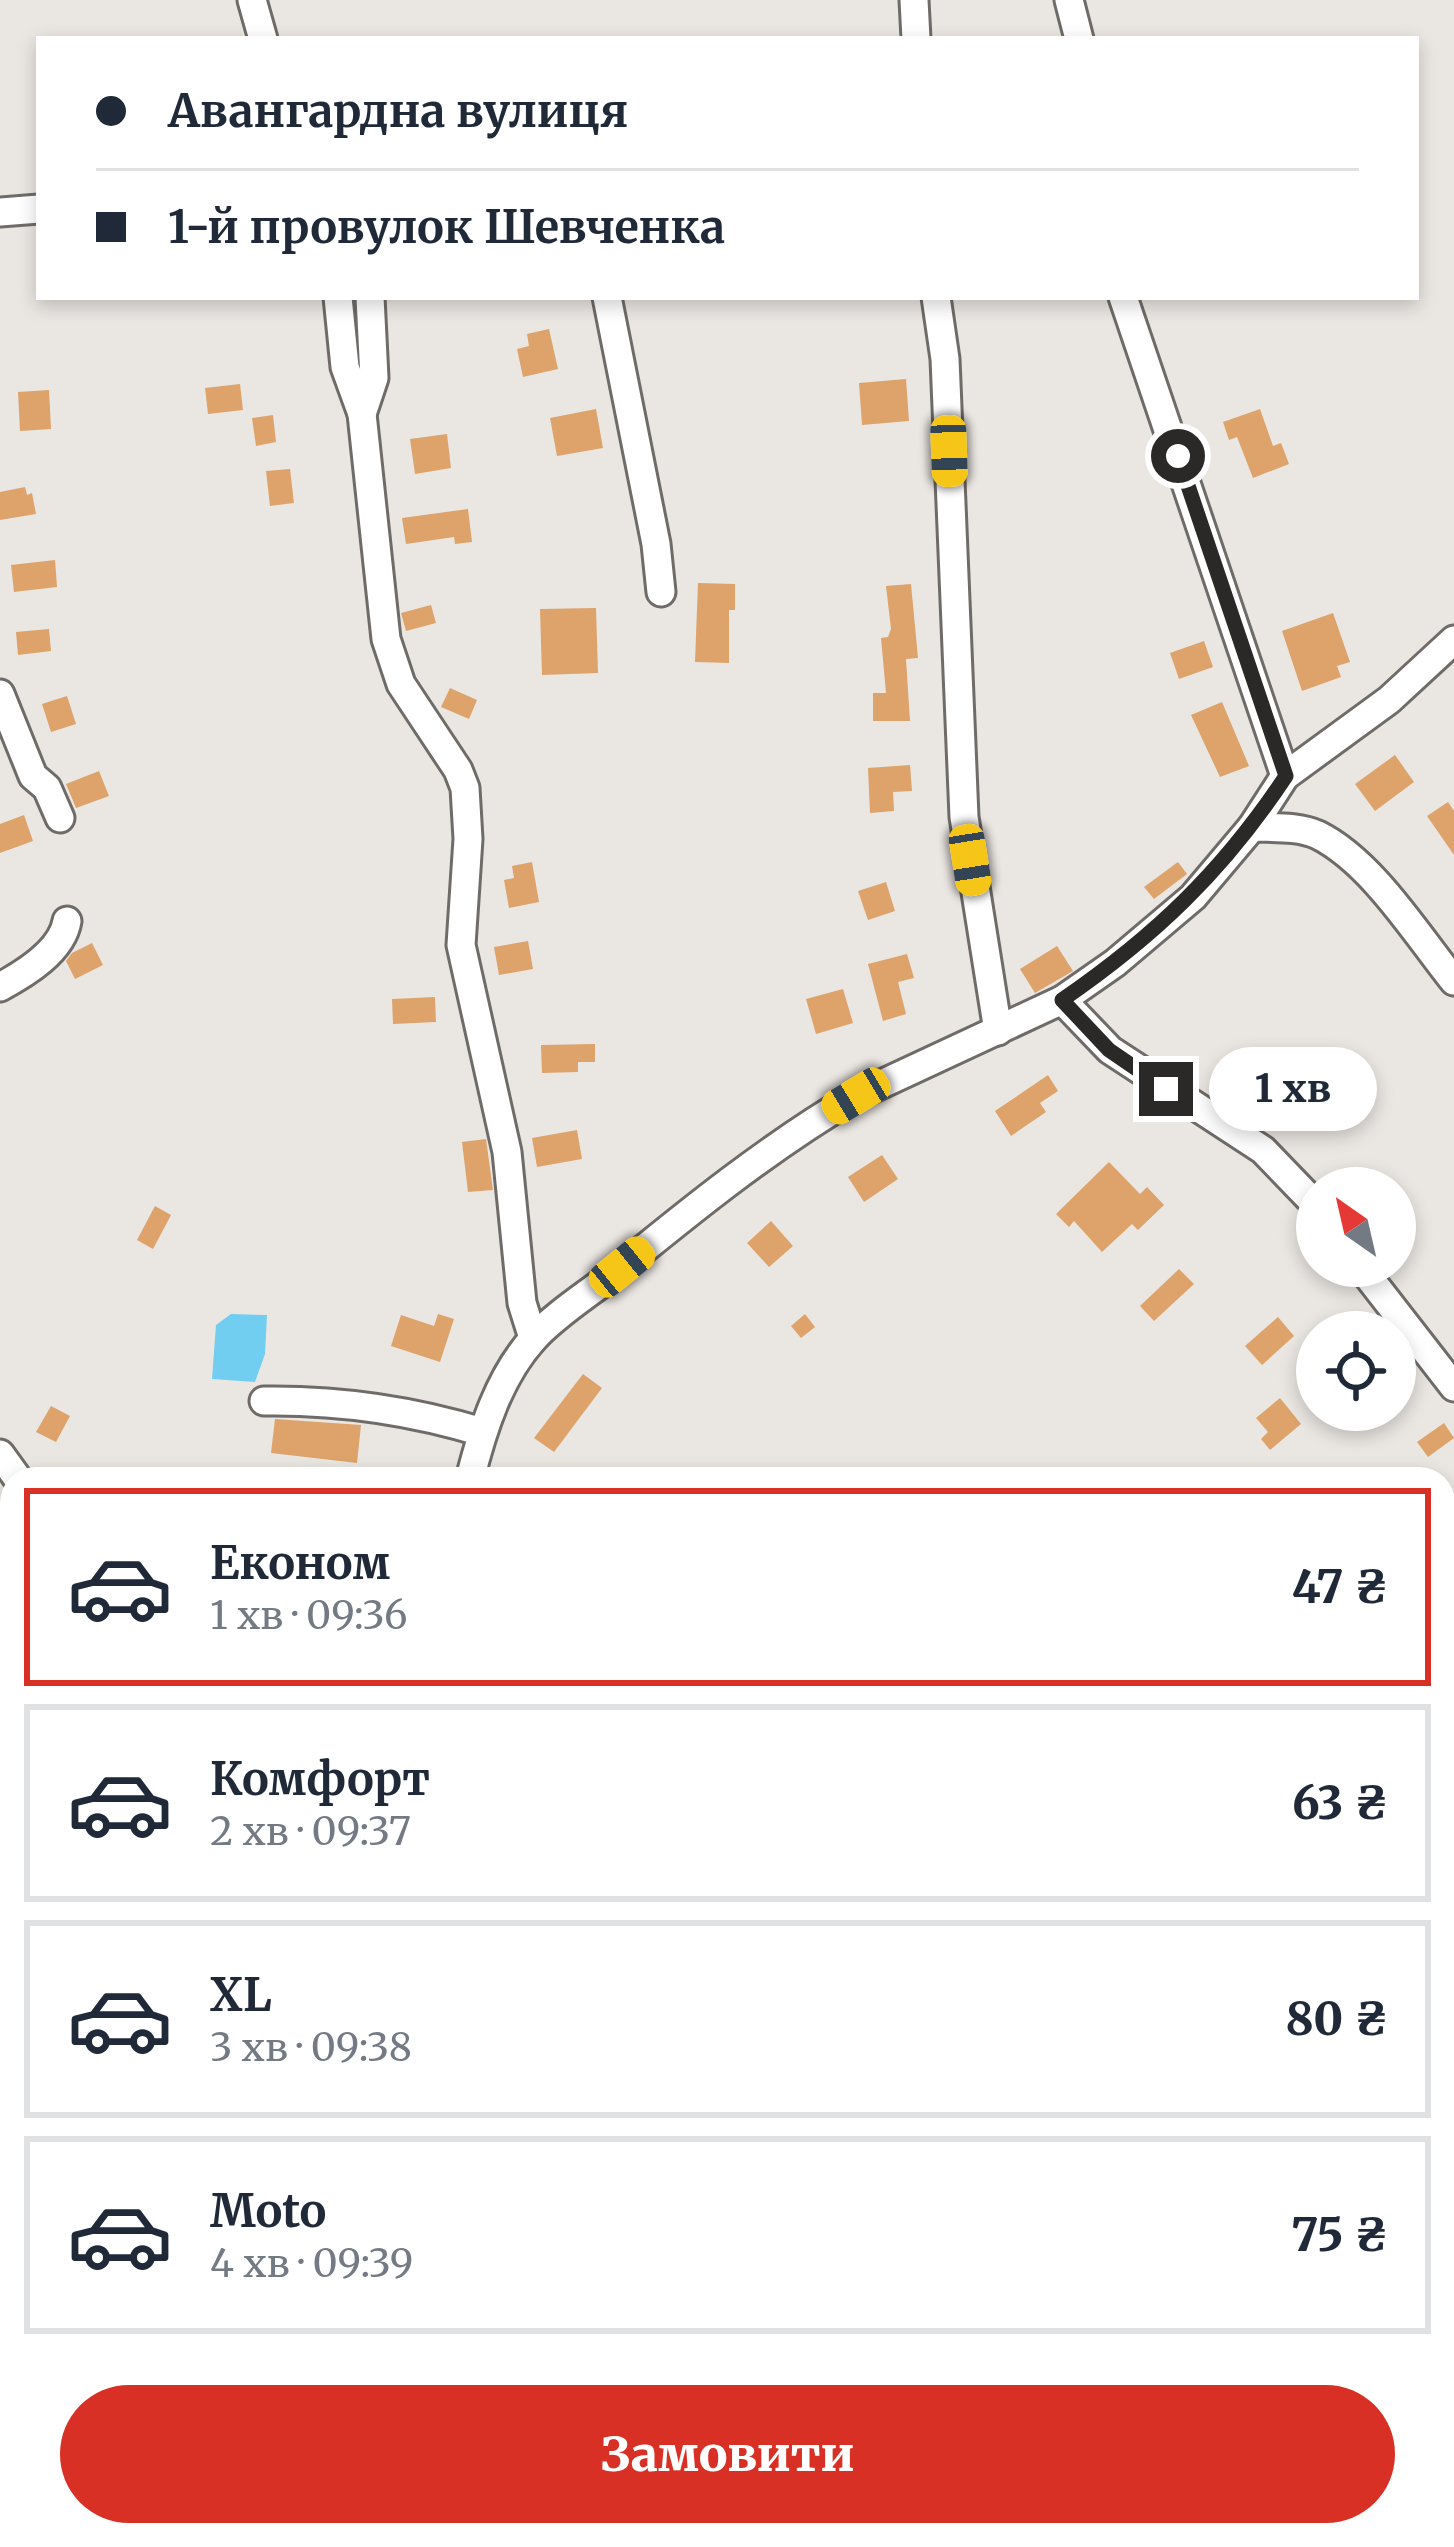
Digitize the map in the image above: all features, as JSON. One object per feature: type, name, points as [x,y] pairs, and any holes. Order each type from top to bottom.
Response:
[{"type":"street","points":[[252,0],[261,36]]},
{"type":"street","points":[[914,0],[916,36]]},
{"type":"street","points":[[1069,0],[1078,36]]},
{"type":"street","points":[[0,212],[36,208]]},
{"type":"street","points":[[338,300],[345,368],[362,414],[386,639],[401,684],[465,788],[468,839],[461,945],[507,1152],[521,1303],[533,1339]]},
{"type":"street","points":[[362,414],[374,378],[370,300]]},
{"type":"street","points":[[609,300],[661,592]]},
{"type":"street","points":[[936,300],[945,359],[964,818],[998,1031]]},
{"type":"street","points":[[1124,300],[1286,776]]},
{"type":"street","points":[[473,1467],[498,1395],[533,1339],[702,1202],[824,1114],[1062,1000],[1160,927],[1252,827],[1286,776],[1389,700],[1454,640]]},
{"type":"street","points":[[0,694],[33,776],[47,788],[60,818]]},
{"type":"street","points":[[1252,827],[1298,829],[1335,847],[1388,898],[1454,981]]},
{"type":"street","points":[[0,987],[54,948],[65,934],[67,921]]},
{"type":"street","points":[[1062,1000],[1109,1050],[1279,1164],[1296,1183]]},
{"type":"street","points":[[1376,1287],[1454,1387]]},
{"type":"street","points":[[264,1401],[326,1400],[429,1416],[482,1432]]},
{"type":"water","points":[[231,1314],[267,1315],[265,1354],[255,1382],[212,1379],[216,1325]]},
{"type":"building","points":[[549,329],[558,369],[523,377],[517,349],[529,346],[527,334]]},
{"type":"building","points":[[906,379],[909,421],[862,425],[859,383]]},
{"type":"building","points":[[240,384],[243,410],[208,414],[205,388]]},
{"type":"building","points":[[49,390],[51,429],[20,431],[18,392]]},
{"type":"building","points":[[596,409],[603,448],[557,456],[550,418]]},
{"type":"building","points":[[1260,409],[1273,446],[1281,443],[1289,464],[1253,478],[1237,437],[1229,440],[1223,422]]},
{"type":"building","points":[[273,415],[276,442],[256,446],[252,418]]},
{"type":"building","points":[[447,434],[451,468],[415,474],[410,439]]},
{"type":"building","points":[[290,469],[294,503],[270,506],[266,471]]},
{"type":"building","points":[[25,487],[27,495],[32,493],[36,514],[0,520],[0,492]]},
{"type":"building","points":[[468,509],[472,542],[455,544],[454,537],[406,544],[402,518]]},
{"type":"building","points":[[55,560],[57,587],[14,592],[11,565]]},
{"type":"building","points":[[698,583],[735,584],[735,610],[729,610],[729,663],[695,662]]},
{"type":"building","points":[[911,584],[918,658],[906,659],[910,721],[873,721],[873,693],[886,693],[881,638],[888,637],[891,629],[886,586]]},
{"type":"building","points":[[431,605],[436,623],[406,631],[401,613]]},
{"type":"building","points":[[596,608],[598,673],[542,675],[540,609]]},
{"type":"building","points":[[1333,613],[1350,662],[1337,666],[1341,677],[1302,691],[1282,631]]},
{"type":"building","points":[[49,629],[51,651],[18,655],[16,632]]},
{"type":"building","points":[[1204,641],[1213,667],[1179,679],[1170,653]]},
{"type":"building","points":[[450,688],[477,700],[469,719],[441,707]]},
{"type":"building","points":[[67,696],[76,724],[51,732],[42,704]]},
{"type":"building","points":[[1222,702],[1249,766],[1220,777],[1191,715]]},
{"type":"building","points":[[1395,755],[1414,782],[1375,811],[1355,784]]},
{"type":"building","points":[[910,765],[912,791],[893,792],[894,811],[870,813],[868,768]]},
{"type":"building","points":[[99,771],[109,796],[76,808],[66,784]]},
{"type":"building","points":[[1448,802],[1454,811],[1454,855],[1427,816]]},
{"type":"building","points":[[24,815],[33,841],[0,853],[0,824]]},
{"type":"building","points":[[532,862],[539,902],[509,908],[504,880],[514,878],[512,866]]},
{"type":"building","points":[[1178,862],[1187,874],[1154,899],[1144,887]]},
{"type":"building","points":[[886,882],[895,911],[868,920],[858,891]]},
{"type":"building","points":[[528,941],[533,969],[499,975],[494,947]]},
{"type":"building","points":[[92,943],[103,965],[75,979],[66,961]]},
{"type":"building","points":[[1057,946],[1073,971],[1035,993],[1020,969]]},
{"type":"building","points":[[907,954],[914,978],[898,982],[906,1014],[883,1021],[868,964]]},
{"type":"building","points":[[843,989],[853,1023],[816,1034],[806,999]]},
{"type":"building","points":[[435,997],[436,1022],[393,1024],[392,999]]},
{"type":"building","points":[[595,1044],[595,1062],[578,1062],[578,1072],[542,1073],[541,1045]]},
{"type":"building","points":[[1048,1075],[1058,1091],[1040,1103],[1046,1112],[1011,1136],[995,1111]]},
{"type":"building","points":[[577,1130],[582,1159],[537,1167],[532,1138]]},
{"type":"building","points":[[486,1139],[493,1190],[468,1192],[462,1142]]},
{"type":"building","points":[[882,1155],[898,1179],[864,1202],[848,1177]]},
{"type":"building","points":[[1109,1162],[1140,1194],[1147,1187],[1164,1205],[1138,1230],[1132,1224],[1102,1252],[1074,1221],[1069,1227],[1056,1214]]},
{"type":"building","points":[[155,1206],[171,1215],[153,1249],[137,1240]]},
{"type":"building","points":[[771,1221],[793,1246],[769,1267],[747,1243]]},
{"type":"building","points":[[1179,1269],[1194,1284],[1154,1321],[1140,1306]]},
{"type":"building","points":[[438,1314],[454,1319],[440,1362],[391,1346],[401,1315],[434,1326]]},
{"type":"building","points":[[805,1314],[815,1327],[801,1338],[791,1326]]},
{"type":"building","points":[[1278,1317],[1294,1336],[1262,1365],[1245,1346]]},
{"type":"building","points":[[583,1374],[602,1388],[554,1452],[534,1438]]},
{"type":"building","points":[[1280,1398],[1296,1418],[1296,1428],[1270,1450],[1261,1439],[1268,1432],[1256,1418]]},
{"type":"building","points":[[51,1406],[70,1416],[56,1442],[36,1432]]},
{"type":"building","points":[[275,1419],[361,1425],[357,1463],[271,1453]]},
{"type":"building","points":[[1444,1423],[1454,1438],[1428,1457],[1417,1442]]},
{"type":"route","points":[[1166,1089],[1109,1050],[1062,1000],[1115,963],[1192,897],[1252,827],[1286,776],[1178,456]]}]
